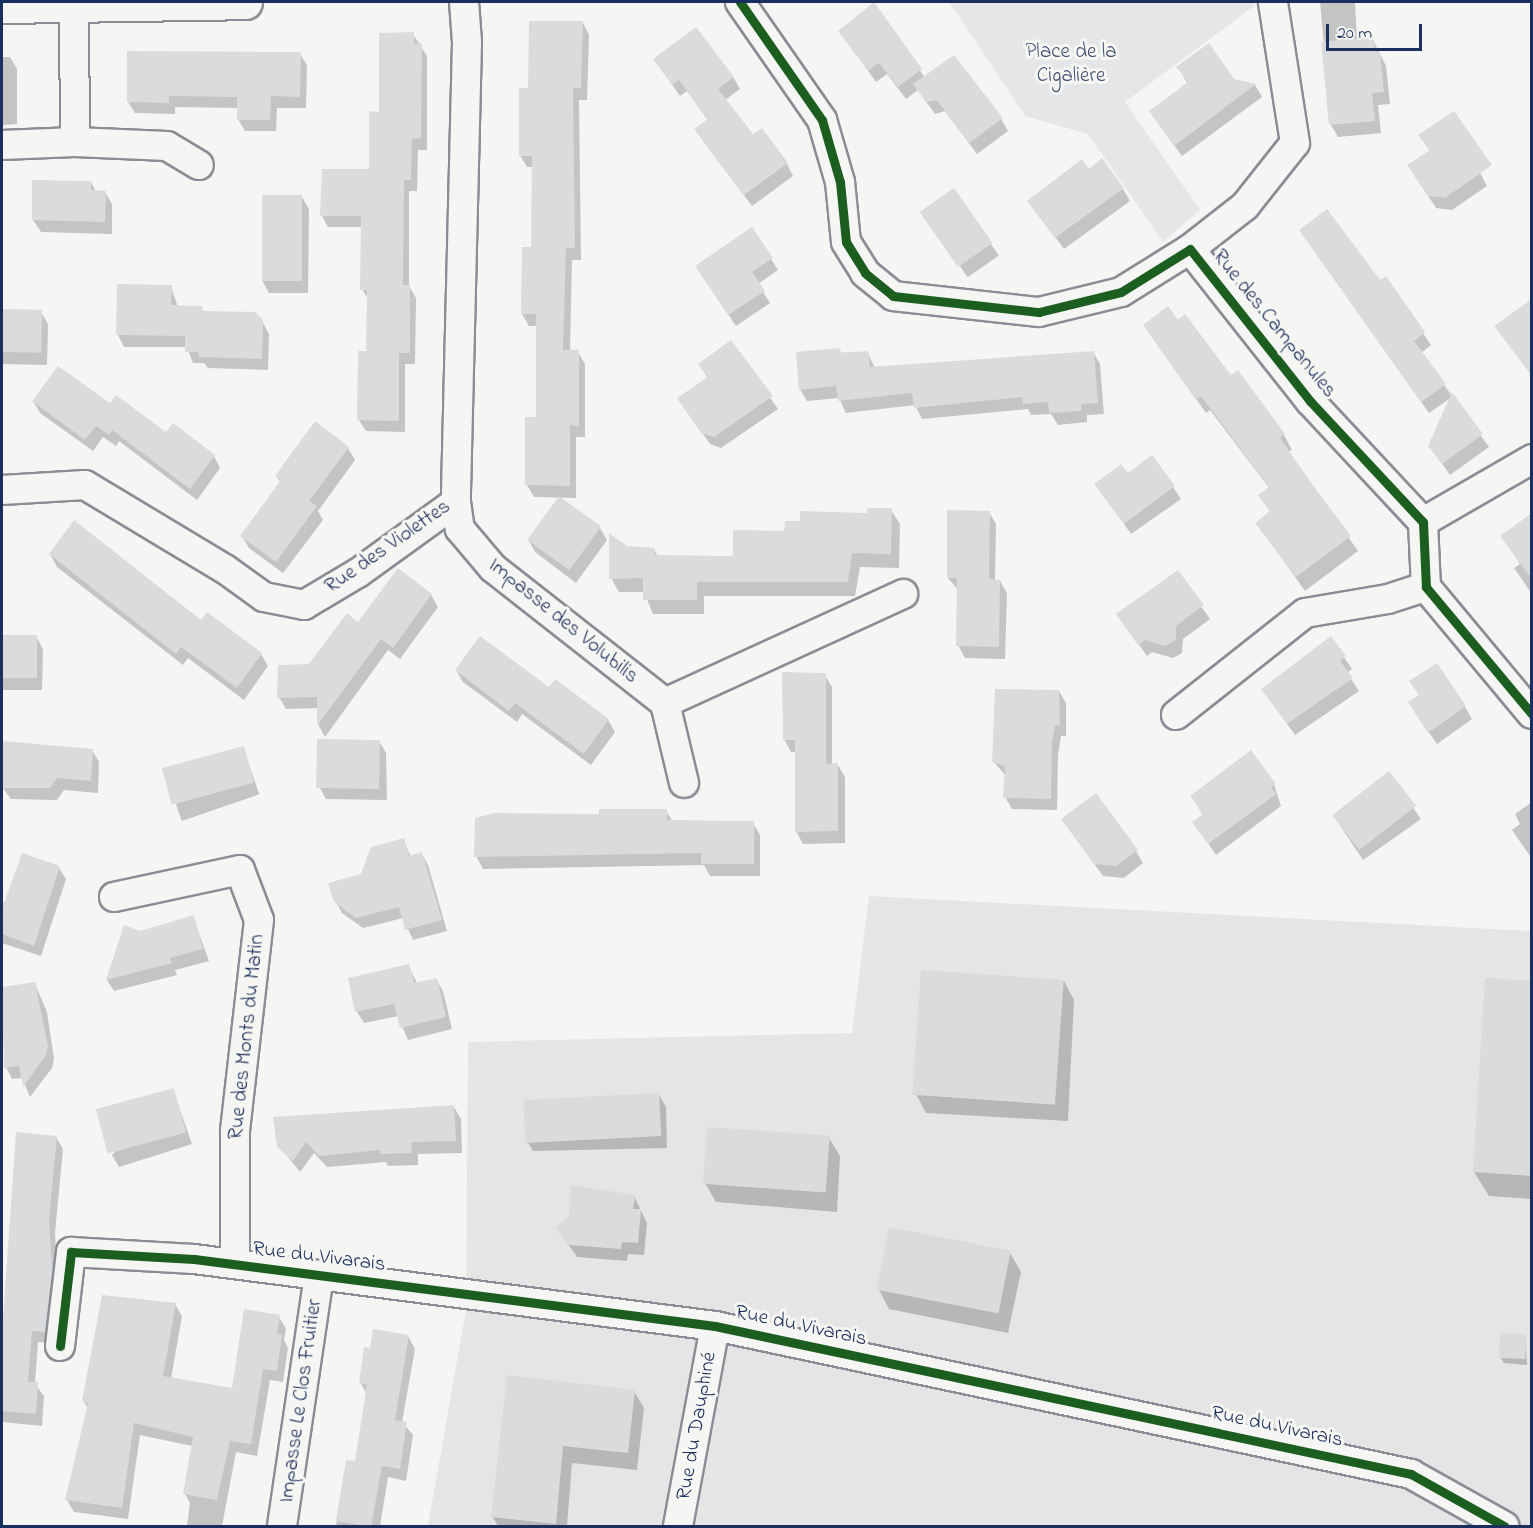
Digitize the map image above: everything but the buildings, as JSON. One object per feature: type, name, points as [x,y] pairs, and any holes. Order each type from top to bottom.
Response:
[{"type":"street","points":[[2,6],[245,2]]},
{"type":"street","name":"Rue des Violettes","points":[[2,490],[85,485],[225,569],[264,597],[304,605],[358,573],[456,502],[467,42],[464,2]]},
{"type":"street","name":"Rue des Campanules","points":[[740,2],[822,120],[840,182],[846,242],[866,273],[893,296],[1039,312],[1121,292],[1190,249],[1310,401],[1423,522]]},
{"type":"street","points":[[1190,249],[1245,206],[1294,143],[1273,2]]},
{"type":"street","points":[[74,4],[75,142]]},
{"type":"street","points":[[2,145],[75,142],[166,146],[199,165]]},
{"type":"street","points":[[1532,459],[1423,522],[1426,587],[1532,714]]},
{"type":"street","name":"Impasse des Volubilis","points":[[456,502],[460,529],[493,568],[665,703]]},
{"type":"street","points":[[1176,715],[1305,613],[1388,599],[1426,587]]},
{"type":"street","points":[[684,783],[665,703],[903,594]]},
{"type":"street","name":"Rue des Monts du Matin","points":[[114,897],[240,870],[259,920],[235,1132],[236,1264]]},
{"type":"street","name":"Rue du Vivarais","points":[[60,1346],[70,1252],[236,1264],[715,1326],[1411,1474],[1504,1527]]},
{"type":"street","name":"Impasse Le Clos Fruitier","points":[[282,1527],[320,1275]]},
{"type":"street","name":"Rue du Dauphiné","points":[[678,1527],[715,1326]]},
{"type":"shaded area","points":[[869,896],[1531,931],[1531,1526],[428,1526],[466,1310],[468,1042],[852,1033]]},
{"type":"green space","name":"Place de la Cigalière","points":[[949,2],[1254,2],[1254,6],[1125,102],[1200,210],[1163,242],[1088,134],[1025,116]]},
{"type":"cycle path","points":[[740,2],[822,120],[840,182],[846,242],[865,273],[893,296],[1039,312],[1121,292],[1190,249],[1310,401],[1423,522],[1426,587],[1532,714]]},
{"type":"cycle path","points":[[60,1346],[71,1252],[194,1259],[715,1326],[1411,1474],[1504,1526]]}]
